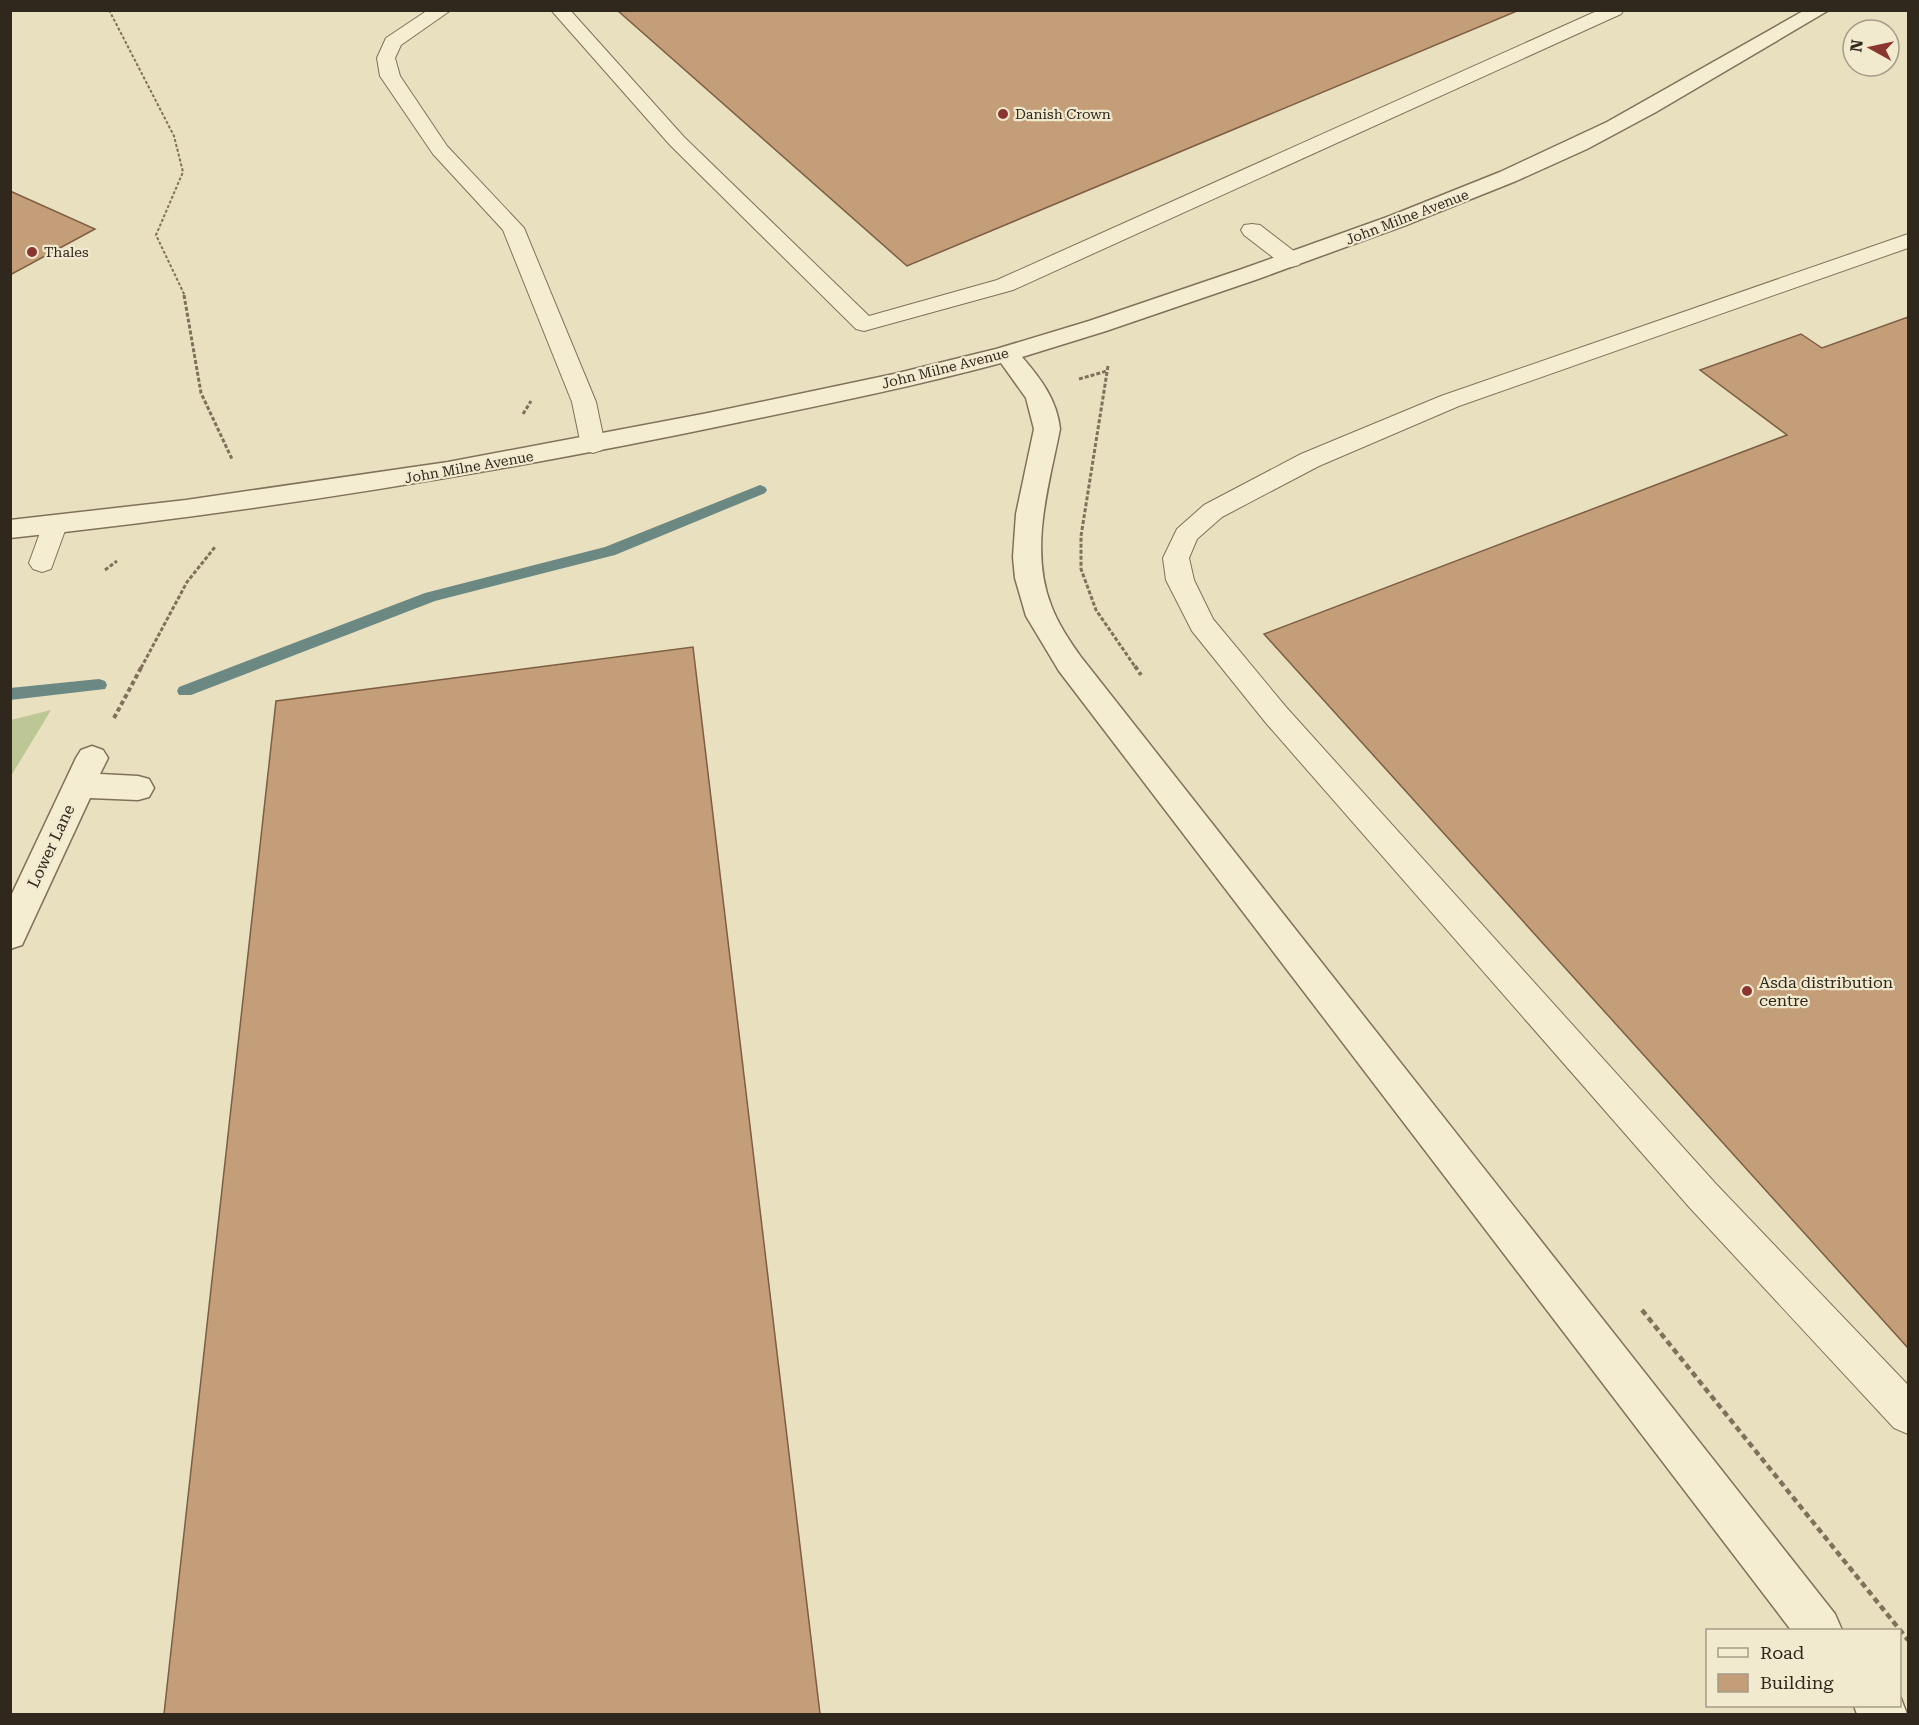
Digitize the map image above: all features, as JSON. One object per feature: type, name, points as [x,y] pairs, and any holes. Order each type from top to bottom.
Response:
[{"type":"street","name":"John Milne Avenue","points":[[10,529],[321,492],[411,478],[593,445],[873,386],[1007,354],[1162,304],[1402,221],[1548,159],[1619,124],[1820,10]]},
{"type":"street","points":[[1007,354],[1036,390],[1046,414],[1047,429],[1026,546],[1028,574],[1034,601],[1065,656],[1818,1629]]},
{"type":"street","points":[[86,771],[138,788]]},
{"type":"street","name":"Lower Lane","points":[[10,935],[86,771]]},
{"type":"lane","points":[[442,10],[411,28],[393,42],[386,58],[390,76],[440,150],[513,228],[584,402],[593,445]]},
{"type":"lane","points":[[560,10],[677,141],[864,324],[1005,285],[1615,10]]},
{"type":"lane","points":[[1252,230],[1291,260]]},
{"type":"lane","points":[[1908,241],[1450,401],[1310,460],[1213,511],[1186,535],[1176,558],[1180,580],[1202,624],[1276,715],[1703,1196],[1908,1414]]},
{"type":"lane","points":[[42,563],[54,525]]},
{"type":"path","points":[[109,10],[174,136],[183,172],[156,236],[184,292],[201,393],[234,462]]},
{"type":"path","points":[[1108,361],[1098,440],[1081,536],[1081,569],[1096,610],[1148,685]]},
{"type":"path","points":[[86,771],[187,582],[216,546]]},
{"type":"path","points":[[1637,1305],[1899,1629]]},
{"type":"green space","points":[[51,710],[11,776],[11,720]]},
{"type":"building","name":"Danish Crown","points":[[617,10],[1517,10],[1517,11],[907,266]]},
{"type":"building","name":"Thales","points":[[10,191],[95,229],[10,275]]},
{"type":"building","name":"Asda distribution centre","points":[[1908,317],[1908,1348],[1264,634],[1787,435],[1700,370],[1801,334],[1822,348]]},
{"type":"building","points":[[693,647],[820,1714],[164,1714],[276,701]]},
{"type":"waterway","points":[[185,691],[431,597],[610,551],[760,490]]},
{"type":"waterway","points":[[10,694],[99,685]]},
{"type":"place","name":"Danish Crown","points":[[1003,114]]},
{"type":"place","name":"Thales","points":[[32,252]]},
{"type":"place","name":"Asda distribution centre","points":[[1747,991]]}]
